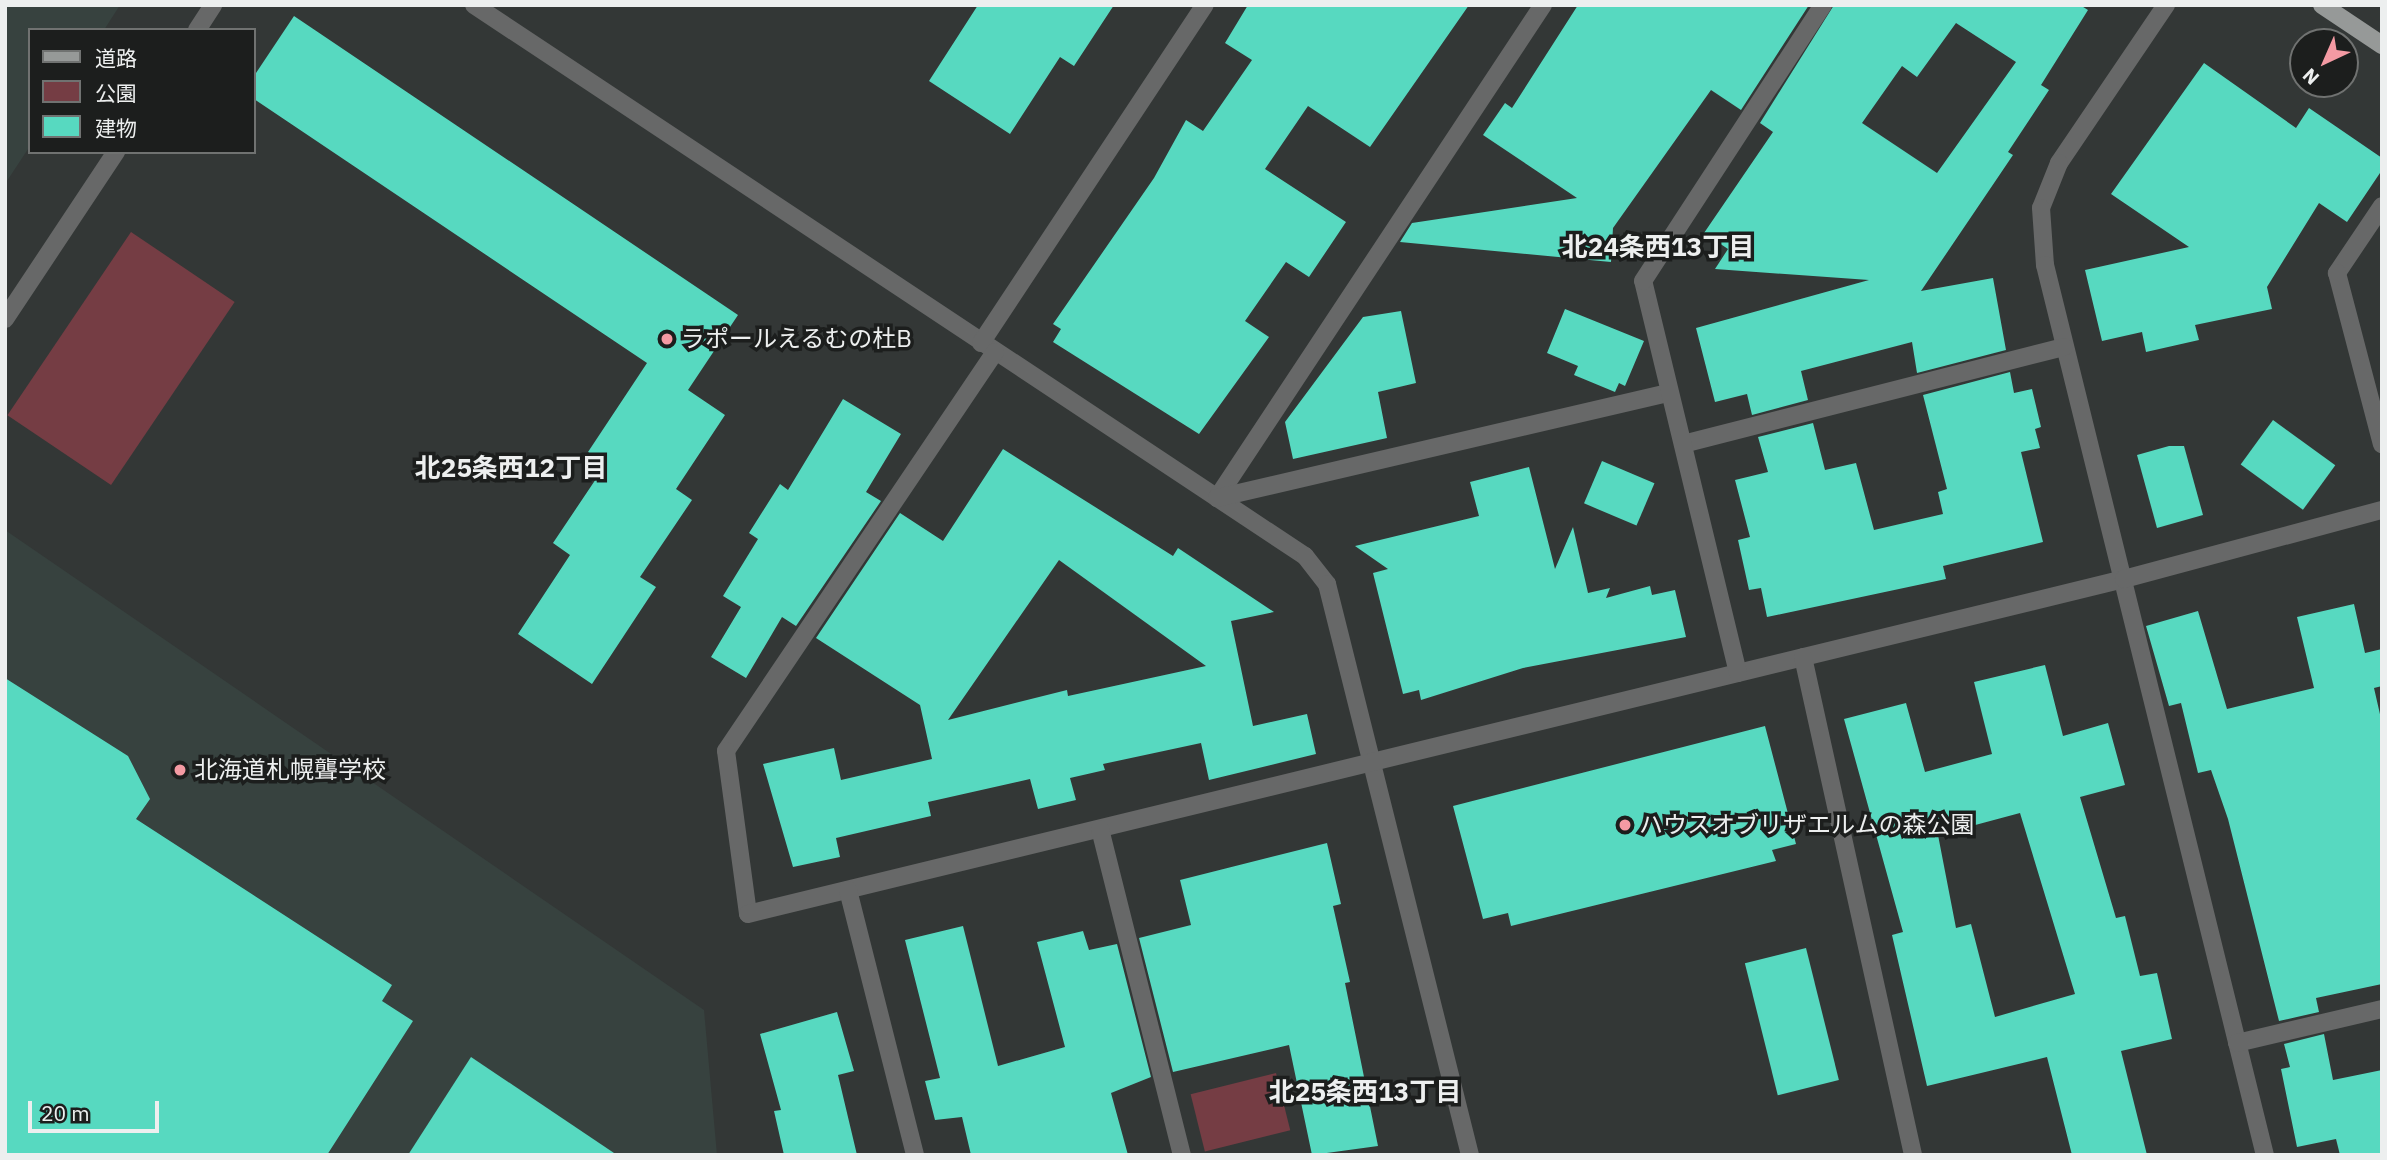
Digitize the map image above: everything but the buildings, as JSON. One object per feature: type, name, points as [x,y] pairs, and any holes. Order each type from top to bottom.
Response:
[{"type":"main road","points":[[2322,5],[2382,45]]},
{"type":"street","points":[[198,28],[213,5]]},
{"type":"street","points":[[474,5],[1305,556],[1327,584],[1375,760],[1470,1155]]},
{"type":"street","points":[[1205,5],[988,347],[726,751],[748,914],[2124,579],[2382,510]]},
{"type":"street","points":[[1217,498],[1543,5]]},
{"type":"street","points":[[1738,673],[1643,281],[1822,5]]},
{"type":"street","points":[[2166,5],[2059,163],[2042,208],[2045,265],[2265,1155]]},
{"type":"street","points":[[5,319],[115,154]]},
{"type":"street","points":[[2382,206],[2337,273],[2382,443]]},
{"type":"street","points":[[1683,444],[2064,347]]},
{"type":"street","points":[[1217,498],[1669,393]]},
{"type":"street","points":[[1802,657],[1913,1155]]},
{"type":"street","points":[[1100,829],[1182,1155]]},
{"type":"street","points":[[848,890],[915,1155]]},
{"type":"street","points":[[2237,1043],[2382,1009]]},
{"type":"shaded area","points":[[5,5],[120,5],[105,28],[28,28],[28,149],[5,184]]},
{"type":"shaded area","name":"北海道札幌聾学校","points":[[5,530],[704,1010],[717,1155],[5,1155]]},
{"type":"green space","points":[[131,232],[235,302],[111,485],[7,415]]},
{"type":"green space","points":[[1276,1073],[1290,1130],[1205,1152],[1191,1094]]},
{"type":"place","name":"ラポールえるむの杜B","points":[[667,339]]},
{"type":"place","name":"北海道札幌聾学校","points":[[180,770]]},
{"type":"place","name":"ハウスオブリザエルムの森公園","points":[[1625,825]]},
{"type":"district","name":"北24条西13丁目","points":[[1658,247]]},
{"type":"district","name":"北25条西12丁目","points":[[511,468]]},
{"type":"district","name":"北25条西13丁目","points":[[1365,1092]]}]
